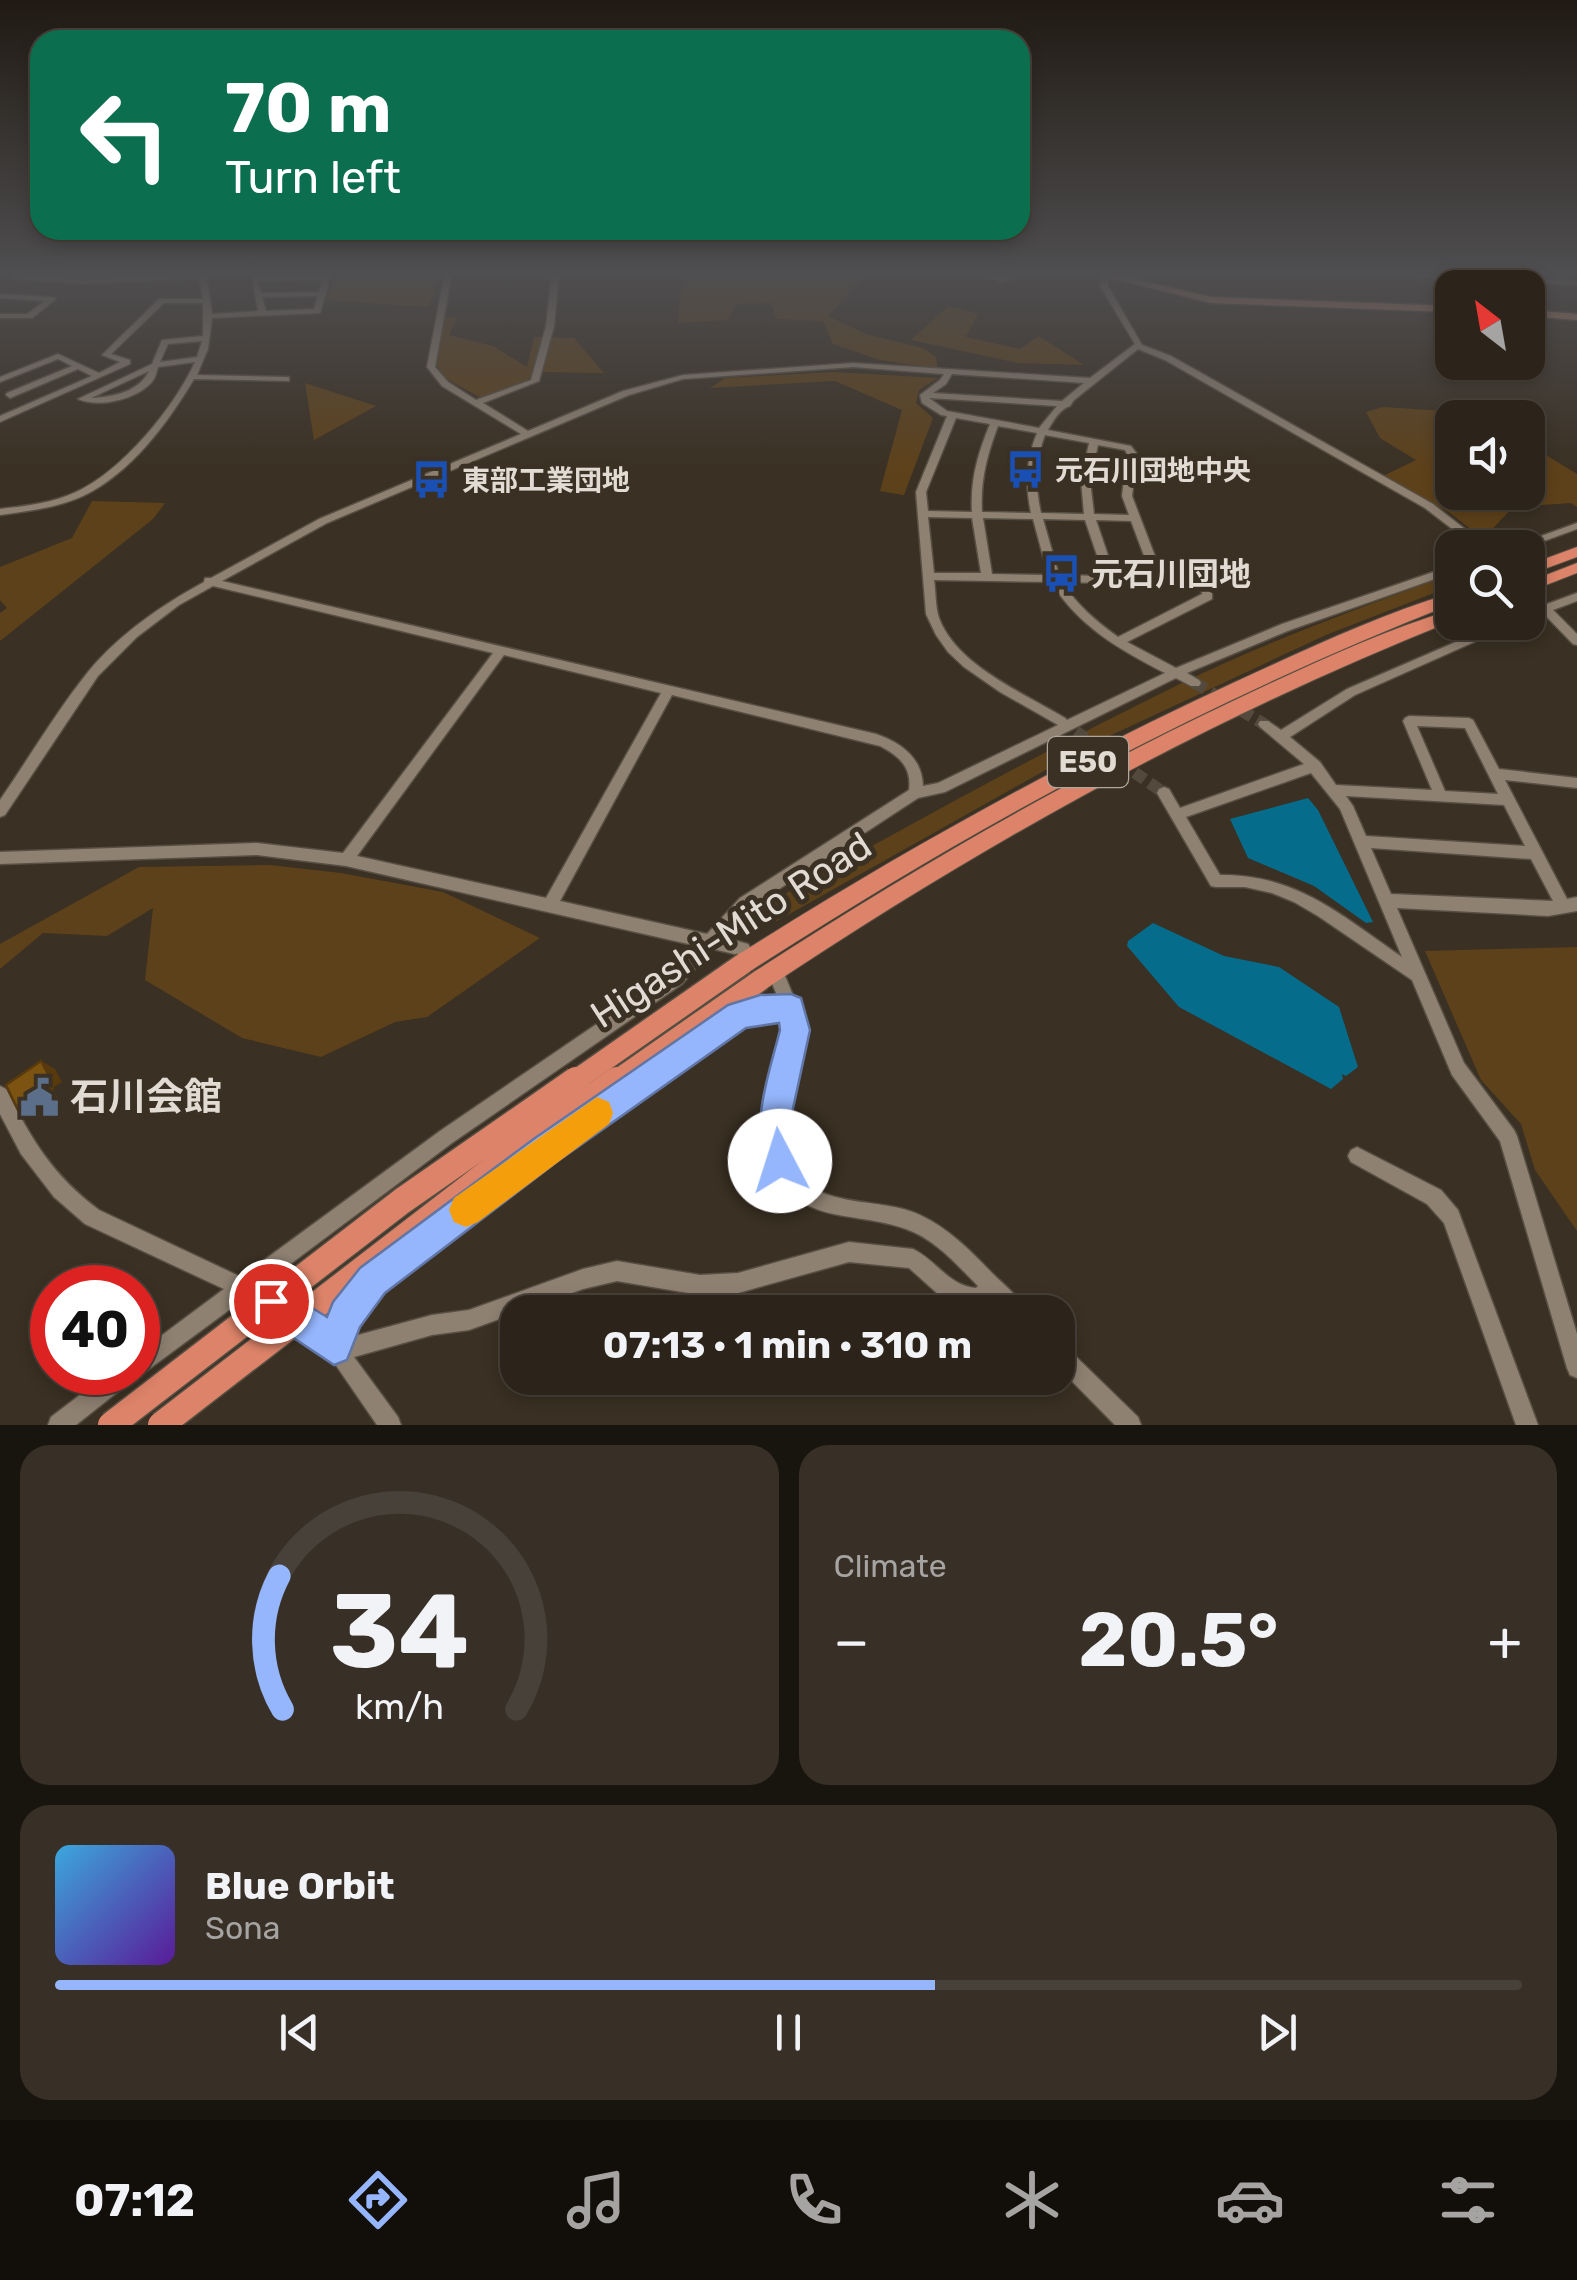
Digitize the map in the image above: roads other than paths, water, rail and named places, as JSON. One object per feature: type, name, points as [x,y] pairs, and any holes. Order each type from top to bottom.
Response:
[{"type":"highway","points":[[1545,564],[1577,552]]},
{"type":"highway","points":[[1545,584],[1577,568]]},
{"type":"highway","name":"Higashi-Mito Road","points":[[160,1425],[757,968],[918,854],[1106,752],[1326,649],[1435,605]]},
{"type":"highway","name":"Higashi-Mito Road","points":[[111,1425],[402,1201],[757,968],[1049,804],[1248,703],[1435,622]]},
{"type":"street","points":[[0,419],[127,362],[106,356],[124,338]]},
{"type":"street","points":[[200,359],[155,365],[82,399],[89,402],[147,382],[155,365],[165,342],[201,338]]},
{"type":"street","points":[[0,512],[64,501],[115,474],[194,377],[206,338]]},
{"type":"street","points":[[435,338],[430,366],[445,384],[526,434]]},
{"type":"street","points":[[476,403],[535,381],[547,338]]},
{"type":"street","points":[[1137,338],[1137,346],[1052,416],[1030,470],[1037,517],[1054,578],[1076,609],[1119,641],[1195,683]]},
{"type":"street","points":[[1137,346],[1168,358],[1428,506],[1460,530]]},
{"type":"street","points":[[29,408],[10,394],[0,380],[58,356],[99,376]]},
{"type":"street","points":[[0,811],[94,673],[133,634],[209,580],[323,521],[526,434],[670,379],[852,365],[1093,381]]},
{"type":"street","points":[[10,394],[78,366]]},
{"type":"street","points":[[924,395],[949,374]]},
{"type":"street","points":[[194,377],[286,378]]},
{"type":"street","points":[[924,395],[1067,404]]},
{"type":"street","points":[[924,395],[936,409],[952,416],[1128,448],[1132,454],[1125,487],[1159,580]]},
{"type":"street","points":[[952,416],[920,492],[932,614],[944,642],[962,658],[1060,721]]},
{"type":"street","points":[[987,575],[976,515],[976,480],[982,452],[994,425]]},
{"type":"street","points":[[1094,443],[1082,480],[1090,518],[1111,579]]},
{"type":"street","points":[[923,514],[1135,518]]},
{"type":"street","points":[[1545,537],[1577,526]]},
{"type":"street","points":[[160,1348],[446,1137],[676,979],[745,902],[914,793],[940,788],[1176,673],[1286,627],[1435,575]]},
{"type":"street","points":[[929,576],[1189,581],[1207,590],[1208,596],[1119,641]]},
{"type":"street","points":[[209,580],[890,744],[914,768],[914,793]]},
{"type":"street","points":[[1545,609],[1577,597]]},
{"type":"street","points":[[1545,610],[1577,642]]},
{"type":"street","points":[[1281,736],[1351,692],[1472,640]]},
{"type":"street","points":[[346,860],[501,651]]},
{"type":"street","points":[[550,906],[669,690]]},
{"type":"street","points":[[1388,901],[1548,909],[1570,906],[1534,853],[1469,723],[1409,721],[1440,794]]},
{"type":"street","points":[[1264,724],[1315,766],[1336,790],[1364,842],[1458,1069],[1497,1118],[1515,1153],[1577,1368]]},
{"type":"street","points":[[1180,814],[1315,766]]},
{"type":"street","points":[[1496,774],[1577,783]]},
{"type":"street","points":[[1336,790],[1510,800]]},
{"type":"street","points":[[1164,792],[1216,881],[1264,882],[1312,902],[1393,962],[1420,976]]},
{"type":"street","points":[[1364,842],[1534,853]]},
{"type":"street","points":[[0,858],[256,849],[346,860],[710,941],[757,968],[791,1008],[795,1030],[774,1138],[780,1161],[792,1181],[805,1195],[831,1206],[910,1219],[932,1232],[998,1295]]},
{"type":"street","points":[[336,1349],[346,1315],[373,1280],[546,1149],[738,1016],[760,1009],[791,1008]]},
{"type":"street","points":[[0,1095],[34,1164],[73,1204],[128,1235],[242,1285],[299,1317],[336,1349],[390,1425]]},
{"type":"street","points":[[1357,1156],[1434,1197],[1451,1217],[1527,1425]]},
{"type":"street","points":[[336,1349],[469,1320],[583,1279],[618,1271],[700,1284],[738,1282],[849,1252],[914,1259],[944,1287],[963,1297],[979,1298],[991,1288]]},
{"type":"street","points":[[1075,1370],[1130,1425]]},
{"type":"street","points":[[59,1425],[97,1395]]},
{"type":"water","points":[[1308,798],[1318,810],[1373,922],[1366,923],[1314,886],[1248,858],[1230,819]]},
{"type":"water","points":[[1153,923],[1224,956],[1279,967],[1339,1007],[1358,1067],[1346,1076],[1342,1074],[1343,1079],[1331,1089],[1179,1007],[1127,946],[1128,941]]},
{"type":"tunnel","points":[[1195,683],[1264,724]]},
{"type":"tunnel","points":[[1061,721],[1164,793]]},
{"type":"place","name":"元石川団地中央","points":[[1025,470]]},
{"type":"place","name":"東部工業団地","points":[[432,480]]},
{"type":"place","name":"元石川団地","points":[[1061,574]]},
{"type":"place","name":"石川会館","points":[[40,1097]]}]
